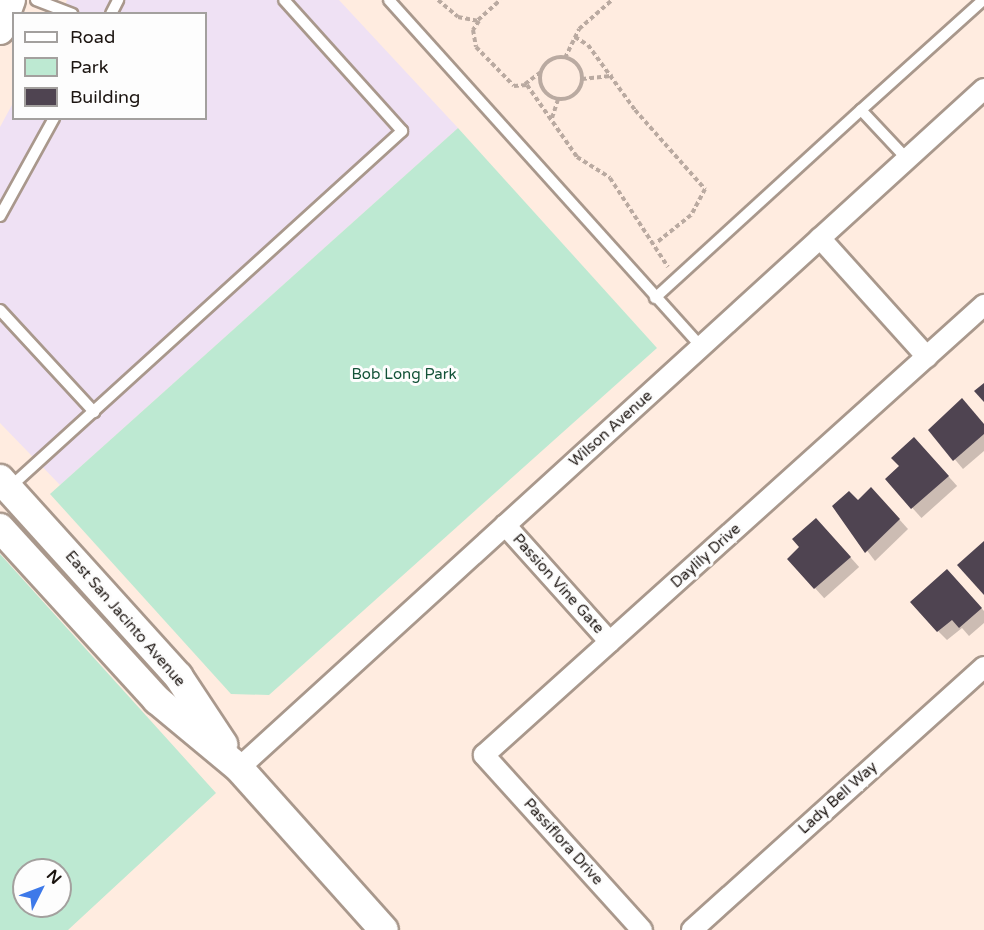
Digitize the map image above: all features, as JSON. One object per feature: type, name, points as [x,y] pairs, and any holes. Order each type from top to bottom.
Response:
[{"type":"main road","points":[[0,30],[11,0]]},
{"type":"main road","name":"East San Jacinto Avenue","points":[[4,483],[178,675],[239,768]]},
{"type":"main road","name":"East San Jacinto Avenue","points":[[0,528],[157,700],[239,768],[384,930]]},
{"type":"street","name":"Wilson Avenue","points":[[239,768],[984,89]]},
{"type":"street","points":[[820,238],[927,357]]},
{"type":"street","name":"Daylily Drive","points":[[484,755],[984,305]]},
{"type":"street","name":"Passion Vine Gate","points":[[505,525],[610,642]]},
{"type":"street","name":"Lady Bell Way","points":[[692,930],[984,667]]},
{"type":"street","name":"Passiflora Drive","points":[[484,755],[642,930]]},
{"type":"lane","points":[[36,0],[67,12]]},
{"type":"lane","points":[[4,483],[94,412],[402,131],[284,0]]},
{"type":"lane","points":[[389,0],[701,347]]},
{"type":"lane","points":[[655,298],[983,0]]},
{"type":"lane","points":[[861,110],[907,159]]},
{"type":"lane","points":[[0,216],[53,120]]},
{"type":"lane","points":[[0,310],[94,412]]},
{"type":"path","points":[[438,0],[458,17],[478,20]]},
{"type":"path","points":[[500,0],[478,20],[476,47],[511,83],[524,84],[542,71],[548,62],[565,58],[577,65],[582,79],[575,93],[558,99]]},
{"type":"path","points":[[565,58],[575,37],[612,0]]},
{"type":"path","points":[[575,37],[613,76],[635,110],[705,189],[691,215],[656,243]]},
{"type":"path","points":[[542,71],[544,89],[558,99]]},
{"type":"path","points":[[582,79],[613,76]]},
{"type":"path","points":[[524,84],[552,118],[577,157],[610,178],[656,243],[676,277]]},
{"type":"path","points":[[552,118],[558,99]]},
{"type":"shaded area","points":[[67,0],[339,0],[458,128],[60,485],[0,423],[0,127],[12,105],[12,120],[207,120],[207,12],[62,12]]},
{"type":"green space","name":"Bob Long Park","points":[[458,128],[657,348],[269,695],[231,694],[50,494]]},
{"type":"green space","points":[[0,554],[216,793],[68,930],[0,930]]},
{"type":"building","points":[[984,383],[984,402],[974,391]]},
{"type":"building","points":[[962,398],[984,424],[984,434],[953,461],[928,430]]},
{"type":"building","points":[[914,437],[949,476],[911,509],[885,479],[899,466],[891,458]]},
{"type":"building","points":[[871,487],[900,519],[865,553],[832,506],[849,491],[858,500]]},
{"type":"building","points":[[816,518],[851,557],[814,589],[787,559],[799,547],[792,539]]},
{"type":"building","points":[[984,541],[984,595],[957,565]]},
{"type":"building","points":[[947,569],[982,608],[959,628],[952,620],[937,632],[910,602]]}]
